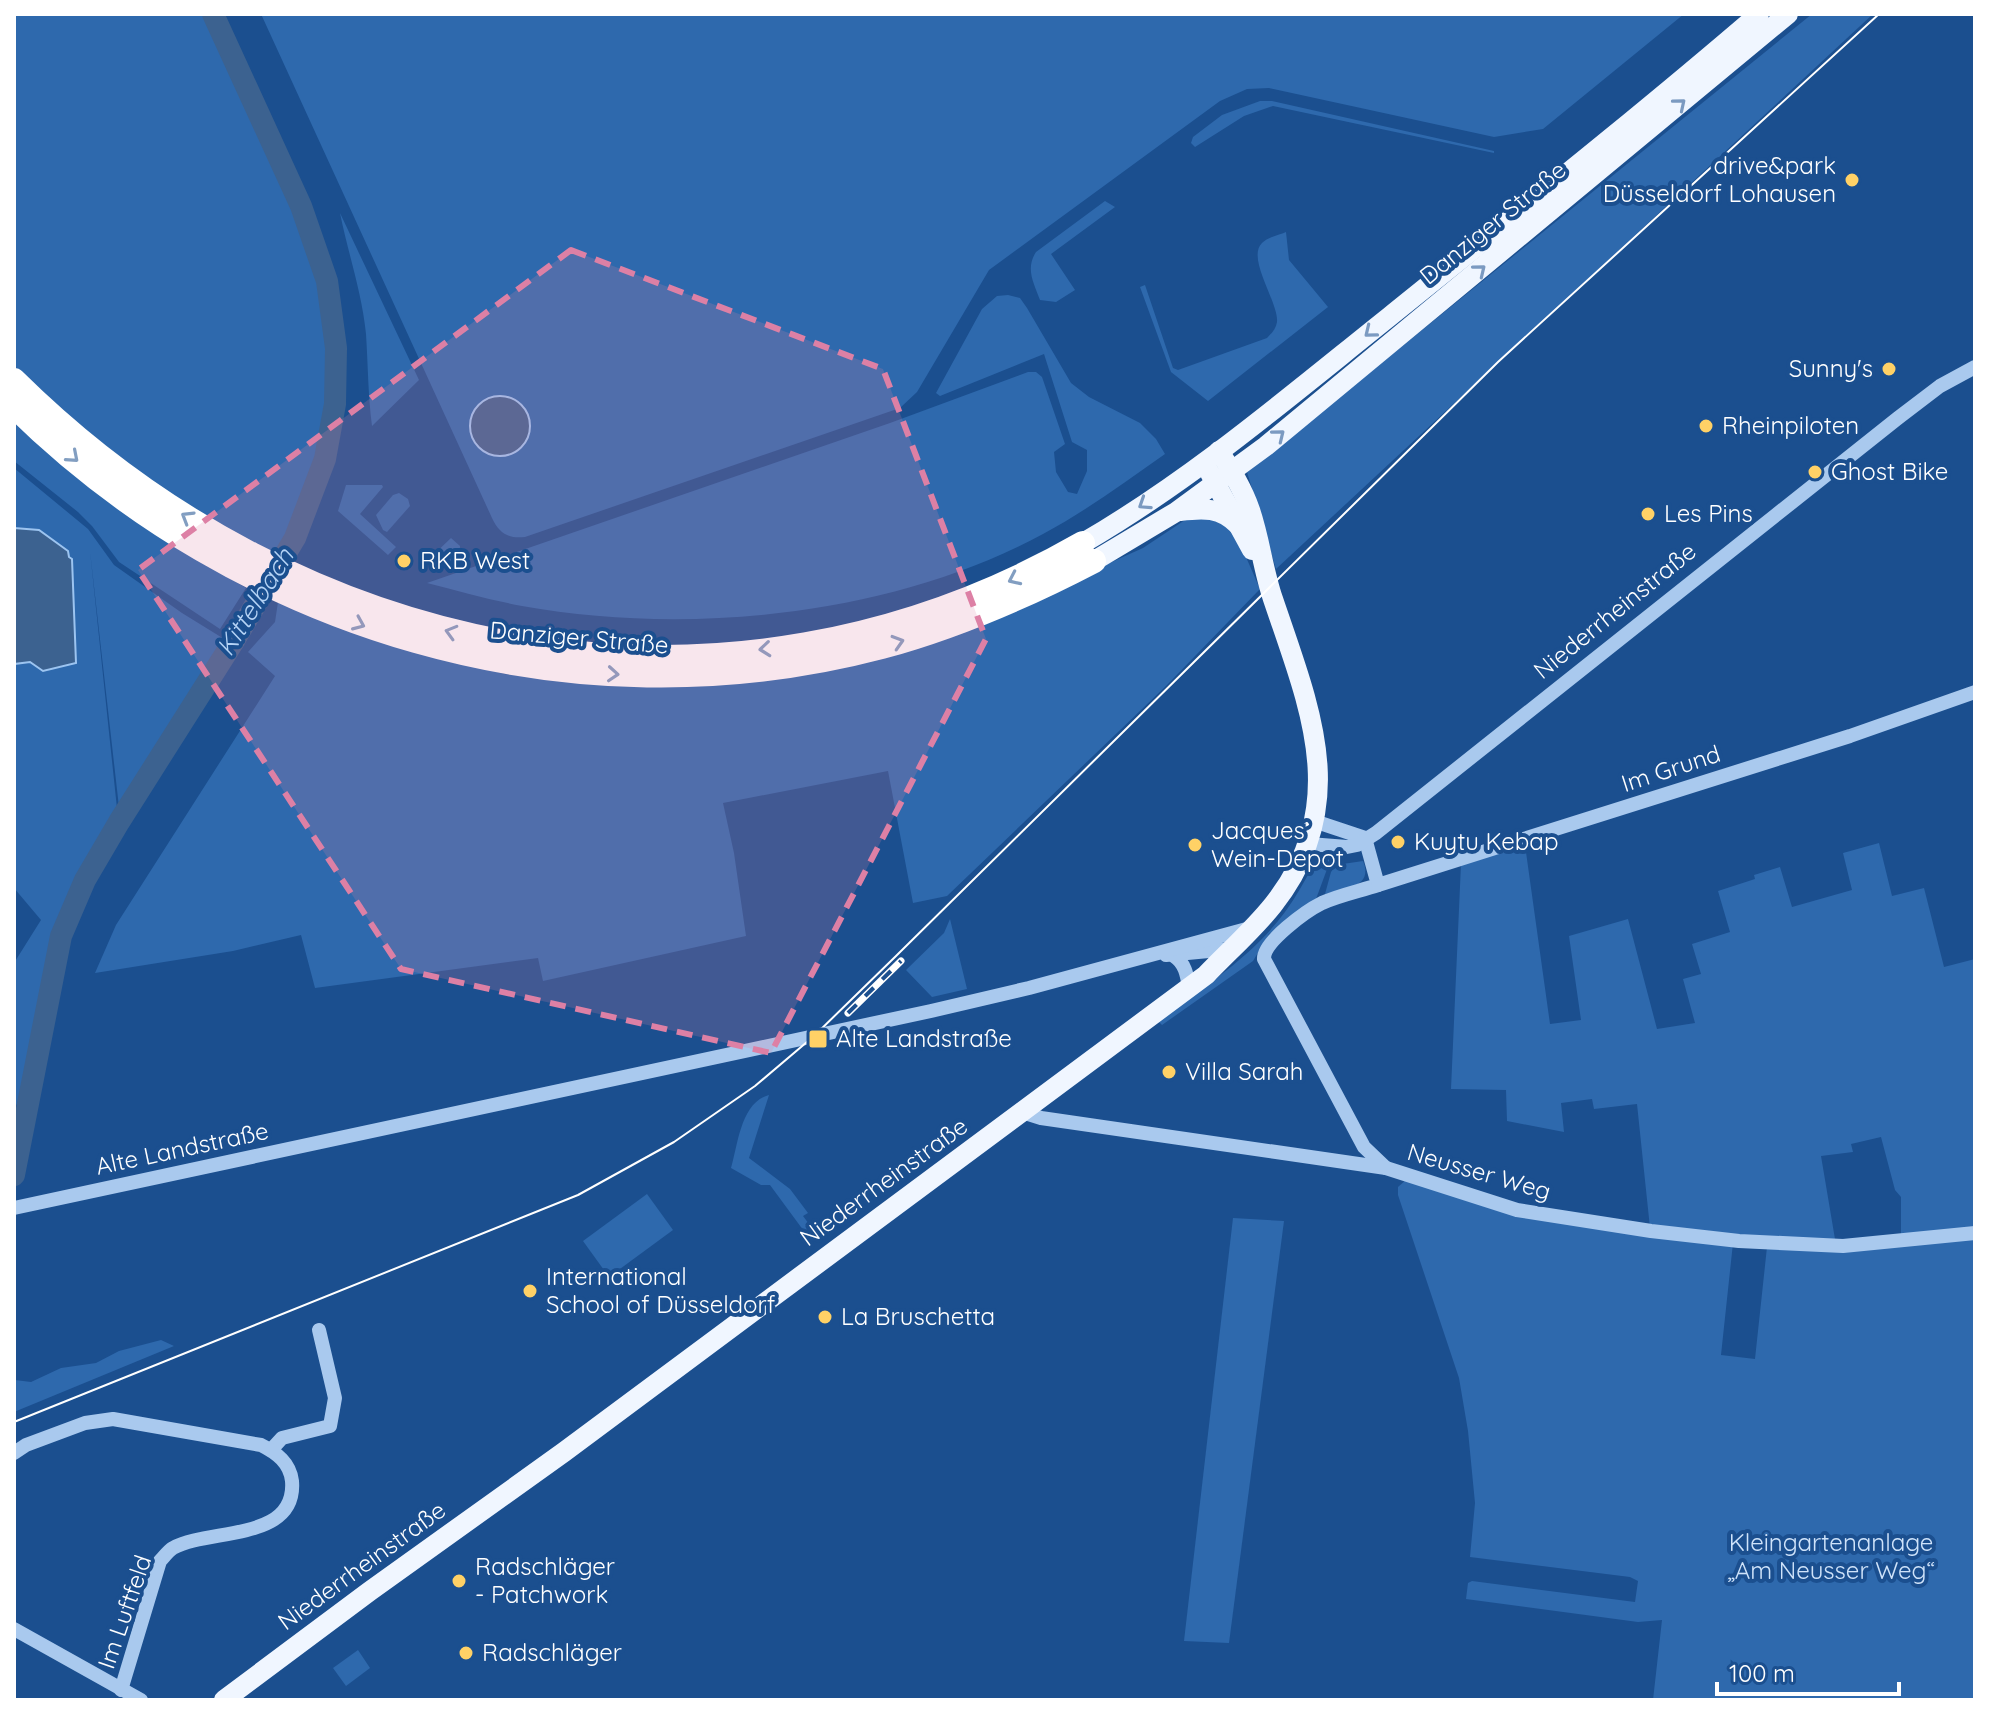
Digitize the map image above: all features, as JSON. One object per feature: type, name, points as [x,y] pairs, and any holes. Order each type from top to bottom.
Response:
[{"type":"highway","name":"Danziger Straße","points":[[14,380],[102,458],[250,566]]},
{"type":"highway","name":"Danziger Straße","points":[[14,406],[102,481],[163,526],[293,586],[372,629],[460,655],[543,668],[617,674],[716,674],[799,664],[881,647],[974,616],[1089,552]]},
{"type":"main road","name":"Danziger Straße","points":[[1089,552],[1546,191],[1759,14]]},
{"type":"main road","name":"Danziger Straße","points":[[1089,552],[1176,512],[1224,477],[1473,276],[1788,14]]},
{"type":"main road","points":[[1212,457],[1251,512],[1264,573],[1299,675],[1317,751],[1320,784],[1314,821]]},
{"type":"main road","points":[[1224,477],[1240,527],[1264,573]]},
{"type":"main road","points":[[1176,512],[1203,508],[1222,512],[1240,527]]},
{"type":"main road","name":"Niederrheinstraße","points":[[224,1700],[1206,975],[1254,927],[1285,887],[1309,844],[1314,821]]},
{"type":"street","name":"Niederrheinstraße","points":[[1309,844],[1357,845],[1449,776],[1898,418],[1940,386],[1975,367]]},
{"type":"street","name":"Im Grund","points":[[1378,885],[1850,736],[1975,692]]},
{"type":"street","points":[[1314,821],[1365,838],[1378,885],[1326,901],[1307,912],[1272,941],[1264,952],[1264,959],[1364,1147],[1386,1168]]},
{"type":"street","name":"Alte Landstraße","points":[[20,1207],[931,1011],[1029,988],[1254,927]]},
{"type":"street","name":"Alte Landstraße","points":[[1154,953],[1174,956],[1230,949]]},
{"type":"street","points":[[1174,956],[1181,960],[1189,987]]},
{"type":"street","name":"Neusser Weg","points":[[1022,1112],[1056,1121],[1386,1168],[1539,1214],[1739,1241],[1843,1246],[1975,1233]]},
{"type":"street","points":[[14,1453],[26,1445],[85,1423],[113,1419],[261,1445],[271,1450],[282,1438],[330,1426],[335,1398],[319,1330]]},
{"type":"street","name":"Im Luftfeld","points":[[121,1690],[160,1561],[170,1550],[183,1544],[266,1525],[280,1517],[287,1506],[292,1492],[291,1478],[280,1456],[271,1450]]},
{"type":"street","points":[[14,1629],[141,1700]]},
{"type":"highlighted area","points":[[571,250],[883,369],[986,639],[771,1053],[401,969],[138,570]]},
{"type":"green space","points":[[14,14],[208,14],[303,222],[319,268],[329,319],[332,390],[328,424],[310,492],[278,557],[177,502],[39,393],[14,368]]},
{"type":"green space","points":[[261,14],[1684,14],[1543,129],[1494,137],[1269,88],[1247,89],[1220,101],[989,270],[917,392],[900,408],[525,537],[514,537],[498,528],[492,518]]},
{"type":"green space","points":[[1812,14],[1873,14],[1276,569],[1247,472]]},
{"type":"green space","points":[[1260,101],[1272,101],[1494,153],[1273,106],[1244,116],[1195,147],[1191,143],[1193,137],[1222,115]]},
{"type":"green space","points":[[1105,201],[1115,207],[1051,254],[1075,290],[1056,302],[1040,300],[1031,270],[1036,252]]},
{"type":"green space","points":[[340,213],[419,380],[372,426],[364,319]]},
{"type":"green space","points":[[1286,232],[1289,260],[1328,307],[1208,401],[1171,372],[1140,287],[1145,285],[1173,368],[1178,370],[1267,338],[1277,322],[1260,270],[1258,250],[1264,241]]},
{"type":"green space","points":[[997,296],[1020,298],[1071,383],[1089,397],[1140,423],[1156,439],[1165,454],[1043,534],[984,562],[922,584],[856,601],[788,612],[720,618],[652,619],[586,615],[510,604],[427,583],[890,423],[1028,372],[1036,372],[1042,377],[1065,444],[1054,452],[1056,472],[1068,492],[1077,494],[1087,471],[1087,450],[1072,442],[1044,354],[940,396],[936,393],[982,309]]},
{"type":"green space","points":[[14,417],[216,570],[246,588],[220,629],[119,562],[78,512],[14,461]]},
{"type":"green space","points":[[14,468],[88,529],[114,565],[229,642],[120,816],[90,551],[118,818],[84,874],[58,933],[25,1095],[19,1099],[14,1111],[14,963],[41,920],[14,888],[14,664],[30,662],[43,670],[76,663],[69,557],[39,530],[14,528]]},
{"type":"green space","points":[[346,485],[382,485],[360,514],[396,547],[388,555],[338,511]]},
{"type":"green space","points":[[399,493],[408,499],[410,506],[387,532],[376,515],[393,495]]},
{"type":"green space","points":[[1211,514],[1235,532],[1260,589],[1166,686],[947,896],[913,903],[888,771],[723,803],[746,936],[543,981],[538,958],[315,988],[301,935],[233,951],[95,973],[116,925],[275,676],[248,652],[275,622],[278,602],[339,627],[504,674],[594,684],[693,682],[1096,569],[1143,548],[1185,520]]},
{"type":"green space","points":[[451,538],[460,546],[459,560],[454,565],[433,569],[429,559]]},
{"type":"green space","points":[[1879,843],[1892,896],[1924,888],[1944,967],[1975,959],[1975,1230],[1901,1237],[1901,1197],[1895,1190],[1881,1137],[1851,1144],[1853,1152],[1821,1156],[1836,1245],[1650,1228],[1637,1104],[1594,1109],[1592,1099],[1561,1103],[1564,1132],[1507,1121],[1506,1090],[1451,1089],[1461,864],[1525,845],[1550,1024],[1581,1020],[1569,936],[1628,919],[1657,1029],[1695,1023],[1683,979],[1701,974],[1692,944],[1730,932],[1718,891],[1780,867],[1792,907],[1852,890],[1843,853]]},
{"type":"green space","points":[[1333,853],[1316,899],[1269,934],[1253,961],[1162,1025],[1158,1021],[1258,943],[1285,912],[1314,864]]},
{"type":"green space","points":[[1363,861],[1365,876],[1361,882],[1325,894],[1336,865]]},
{"type":"green space","points":[[950,919],[967,989],[932,997],[906,970],[944,933]]},
{"type":"green space","points":[[769,1095],[749,1158],[790,1189],[808,1213],[803,1216],[818,1236],[814,1239],[809,1238],[770,1185],[761,1185],[731,1168],[747,1115],[752,1106]]},
{"type":"green space","name":"Kleingartenanlage „Am Neusser Weg“","points":[[1407,1179],[1514,1214],[1733,1243],[1721,1355],[1755,1359],[1767,1247],[1975,1236],[1975,1700],[1653,1700],[1662,1620],[1638,1622],[1466,1599],[1468,1583],[1472,1581],[1635,1602],[1638,1581],[1630,1577],[1470,1557],[1475,1503],[1468,1431],[1459,1378],[1398,1195],[1398,1187]]},
{"type":"green space","points":[[647,1194],[673,1230],[609,1277],[583,1241]]},
{"type":"green space","points":[[1233,1218],[1284,1221],[1229,1643],[1184,1641]]},
{"type":"green space","points":[[161,1340],[174,1346],[14,1412],[14,1371],[15,1380],[31,1382],[61,1368],[96,1363],[119,1351]]},
{"type":"green space","points":[[358,1650],[370,1668],[346,1686],[333,1668]]},
{"type":"shaded area","points":[[500,396],[512,398],[521,405],[528,414],[528,438],[521,447],[512,454],[500,456],[488,454],[479,447],[472,438],[470,426],[472,414],[479,405],[488,398]]},
{"type":"shaded area","points":[[14,528],[39,530],[68,551],[72,559],[76,663],[43,671],[30,662],[14,664]]},
{"type":"waterway","name":"Kittelbach","points":[[14,1175],[61,936],[85,880],[119,822],[295,538],[325,459],[335,404],[336,348],[327,281],[301,206],[213,14]]},
{"type":"tram line","points":[[14,1422],[578,1195],[674,1142],[755,1086],[814,1036],[1498,362],[1879,14]]},
{"type":"railway","points":[[848,1013],[901,961]]},
{"type":"place","name":"drive&park Düsseldorf Lohausen","points":[[1852,180]]},
{"type":"place","name":"Sunny's","points":[[1889,369]]},
{"type":"place","name":"Rheinpiloten","points":[[1706,426]]},
{"type":"place","name":"Ghost Bike","points":[[1815,472]]},
{"type":"place","name":"Les Pins","points":[[1648,514]]},
{"type":"place","name":"RKB West","points":[[404,561]]},
{"type":"place","name":"Kuytu Kebap","points":[[1398,842]]},
{"type":"place","name":"Jacques’ Wein-Depot","points":[[1195,845]]},
{"type":"place","name":"Alte Landstraße","points":[[818,1039]]},
{"type":"place","name":"Villa Sarah","points":[[1169,1072]]},
{"type":"place","name":"International School of Düsseldorf","points":[[530,1291]]},
{"type":"place","name":"La Bruschetta","points":[[825,1317]]},
{"type":"place","name":"Radschläger - Patchwork","points":[[459,1581]]},
{"type":"place","name":"Radschläger","points":[[466,1653]]}]
